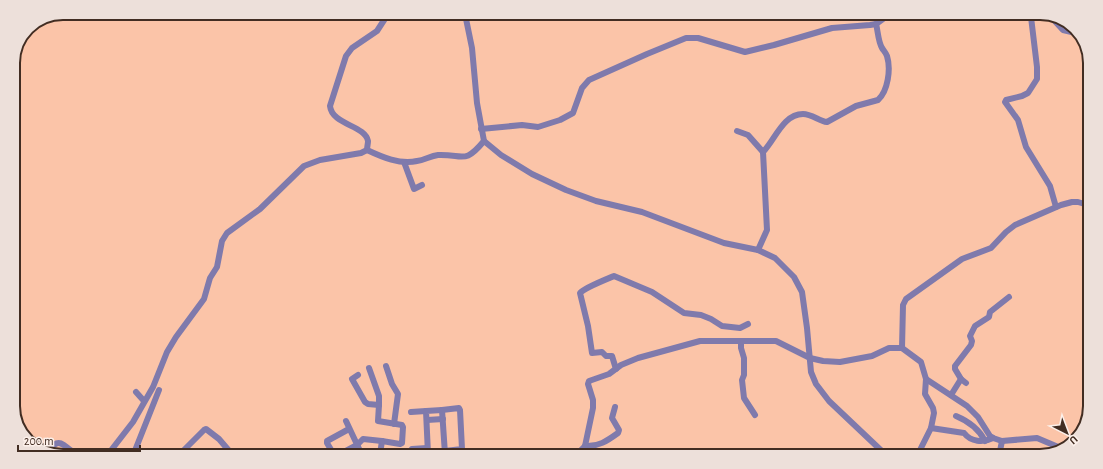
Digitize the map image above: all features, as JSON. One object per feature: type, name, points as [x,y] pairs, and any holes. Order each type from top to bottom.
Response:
[{"type":"street","points":[[367,150],[368,140],[366,137],[340,120],[331,110],[330,106],[346,56],[352,48],[377,31],[384,20]]},
{"type":"street","points":[[466,20],[472,48],[481,129],[484,141],[501,155],[532,174],[566,190],[596,201],[642,212],[724,243],[758,250],[775,258],[785,267],[802,292],[813,377],[820,391],[880,449]]},
{"type":"street","points":[[481,129],[522,125],[538,127],[560,120],[573,113],[582,88],[589,80],[647,54],[690,38],[698,38],[745,52],[832,28],[870,25],[876,24],[882,20]]},
{"type":"street","points":[[1031,20],[1037,67],[1036,79],[1028,93],[1004,102],[1018,120],[1026,147],[1050,186],[1056,207]]},
{"type":"street","points":[[1056,23],[1063,30],[1068,31]]},
{"type":"street","points":[[763,152],[770,145],[781,126],[797,115],[806,115],[828,122],[856,106],[878,100],[880,98],[884,91],[889,73],[888,57],[881,45],[876,24]]},
{"type":"street","points":[[737,131],[748,135],[763,152],[767,230],[758,250]]},
{"type":"street","points":[[367,150],[384,158],[404,162],[416,162],[437,155],[466,157],[472,154],[484,141]]},
{"type":"street","points":[[112,449],[132,422],[153,387],[170,347],[204,299],[210,278],[216,267],[222,241],[227,233],[260,209],[304,166],[320,160],[361,153],[367,150]]},
{"type":"street","points":[[404,162],[414,189],[422,185]]},
{"type":"street","points":[[902,348],[903,305],[906,299],[962,259],[990,248],[1015,225],[1056,207],[1076,202],[1083,203]]},
{"type":"street","points":[[616,369],[612,356],[606,356],[602,352],[592,354],[588,326],[580,294],[581,291],[590,286],[614,276],[652,292],[684,313],[701,315],[722,326],[740,328],[748,324]]},
{"type":"street","points":[[966,384],[961,379],[955,369],[955,366],[971,345],[972,341],[970,336],[974,327],[989,317],[990,312],[1009,297]]},
{"type":"street","points":[[582,449],[585,446],[593,408],[588,382],[590,380],[609,374],[621,365],[638,358],[700,341],[778,341],[810,358],[832,362],[844,362],[872,356],[889,348],[902,348],[921,362],[926,379],[925,396],[934,410],[931,428],[920,449]]},
{"type":"street","points":[[741,341],[741,348],[744,356],[744,375],[742,380],[744,396],[755,415]]},
{"type":"street","points":[[386,366],[392,384],[398,394],[394,424]]},
{"type":"street","points":[[350,449],[357,445],[363,439],[402,443],[403,426],[378,421],[379,396],[369,368]]},
{"type":"street","points":[[358,375],[352,379],[366,403],[379,405]]},
{"type":"street","points":[[926,379],[951,395],[977,416],[990,436],[993,438],[1002,442],[1037,438],[1055,447]]},
{"type":"street","points":[[951,395],[961,379]]},
{"type":"street","points":[[136,449],[159,390]]},
{"type":"street","points":[[136,392],[144,400]]},
{"type":"street","points":[[585,446],[596,446],[602,444],[619,432],[612,418],[615,407]]},
{"type":"street","points":[[411,412],[457,408],[460,410],[462,449]]},
{"type":"street","points":[[442,410],[445,449]]},
{"type":"street","points":[[426,411],[428,449]]},
{"type":"street","points":[[956,416],[974,427],[985,441]]},
{"type":"street","points":[[427,420],[443,419]]},
{"type":"street","points":[[346,421],[359,449]]},
{"type":"street","points":[[931,428],[964,433],[970,438],[985,441],[993,438]]},
{"type":"street","points":[[185,449],[206,429],[219,439],[228,449]]},
{"type":"street","points":[[330,449],[327,444],[328,441],[349,429]]},
{"type":"street","points":[[381,449],[382,441]]},
{"type":"street","points":[[1000,449],[1002,442]]},
{"type":"street","points":[[52,447],[58,443],[62,443],[69,449]]}]
